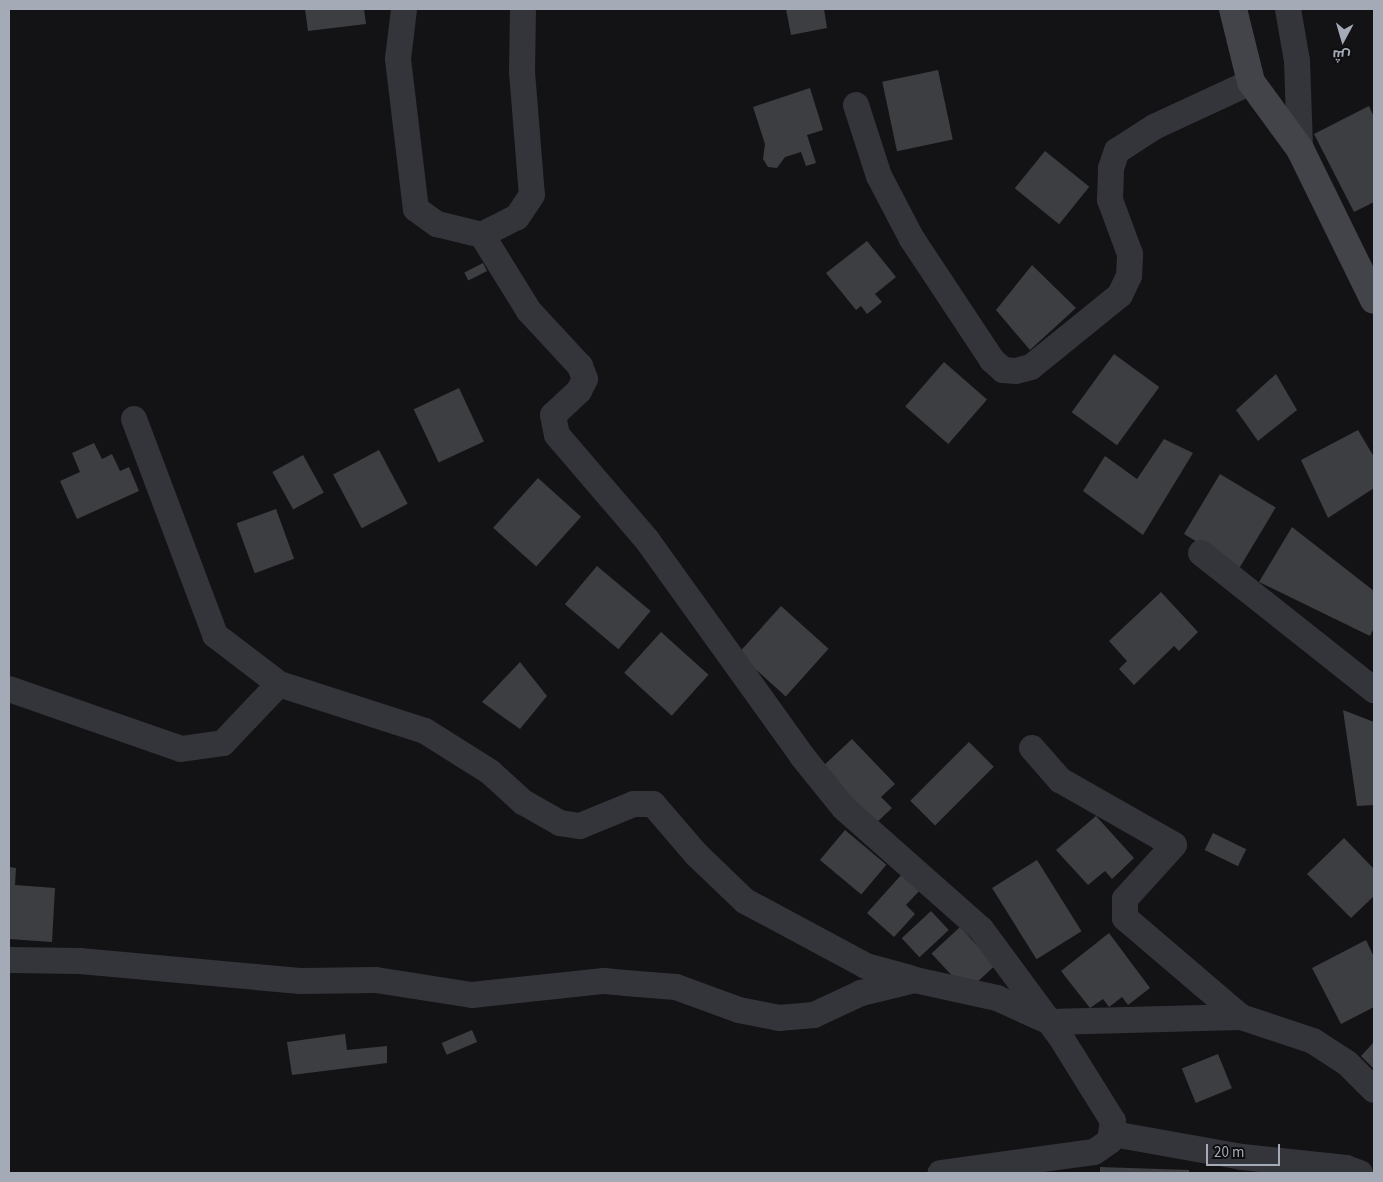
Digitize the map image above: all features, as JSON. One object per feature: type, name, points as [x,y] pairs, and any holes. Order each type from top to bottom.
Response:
[{"type":"street","points":[[404,9],[398,60],[416,209],[437,224],[482,235],[517,217],[532,195],[522,72],[523,9]]},
{"type":"street","points":[[1233,9],[1251,82],[1300,148],[1374,300]]},
{"type":"street","points":[[1288,9],[1296,61],[1300,148]]},
{"type":"street","points":[[856,105],[878,176],[912,239],[992,360],[1003,370],[1016,371],[1031,368],[1120,295],[1130,276],[1130,254],[1110,200],[1111,168],[1117,151],[1154,127],[1251,82]]},
{"type":"street","points":[[482,235],[529,311],[582,372],[585,379],[579,391],[553,415],[557,435],[647,540],[802,756],[844,808],[981,929],[1050,1022],[1108,1109],[1113,1134],[1105,1147],[1094,1152],[940,1173]]},
{"type":"street","points":[[134,419],[215,635],[280,684],[425,731],[490,772],[523,802],[560,823],[580,826],[634,804],[653,804],[696,854],[745,901],[866,966],[915,980],[998,998],[1050,1022],[1241,1017],[1313,1041],[1347,1063],[1374,1090]]},
{"type":"street","points":[[1201,554],[1374,690]]},
{"type":"street","points":[[9,690],[181,749],[223,743],[280,684]]},
{"type":"street","points":[[1032,748],[1060,780],[1174,845],[1125,899],[1125,918],[1241,1017]]},
{"type":"street","points":[[9,960],[214,971],[300,980],[376,980],[472,995],[604,981],[676,987],[739,1010],[779,1018],[814,1015],[862,993],[915,980]]},
{"type":"street","points":[[9,971],[50,961]]},
{"type":"street","points":[[1113,1134],[1242,1156],[1346,1168],[1360,1173]]},
{"type":"building","points":[[305,9],[364,9],[366,24],[308,31]]},
{"type":"building","points":[[786,9],[824,9],[827,28],[791,35]]},
{"type":"building","points":[[938,70],[953,139],[897,151],[882,82]]},
{"type":"building","points":[[810,88],[823,130],[807,135],[816,163],[806,166],[801,152],[785,157],[777,168],[768,167],[763,159],[765,144],[753,107]]},
{"type":"building","points":[[1369,106],[1374,117],[1374,202],[1354,212],[1314,134]]},
{"type":"building","points":[[1045,151],[1089,187],[1059,224],[1015,188]]},
{"type":"building","points":[[867,241],[896,277],[875,294],[882,302],[867,314],[861,306],[856,310],[826,273]]},
{"type":"building","points":[[483,263],[487,271],[468,281],[464,273]]},
{"type":"building","points":[[1032,265],[1076,308],[1030,350],[996,310]]},
{"type":"building","points":[[1114,354],[1159,387],[1117,445],[1072,412]]},
{"type":"building","points":[[944,362],[987,399],[948,444],[905,407]]},
{"type":"building","points":[[1276,374],[1297,410],[1258,441],[1236,410]]},
{"type":"building","points":[[459,388],[484,441],[439,463],[414,409]]},
{"type":"building","points":[[1358,430],[1374,457],[1374,488],[1328,518],[1301,460]]},
{"type":"building","points":[[1164,439],[1193,453],[1143,535],[1083,491],[1105,456],[1137,479]]},
{"type":"building","points":[[94,443],[102,459],[112,454],[120,471],[129,467],[139,491],[77,519],[60,481],[80,472],[72,453]]},
{"type":"building","points":[[379,450],[408,504],[362,528],[333,474]]},
{"type":"building","points":[[303,455],[324,493],[293,510],[272,472]]},
{"type":"building","points":[[1220,474],[1276,507],[1240,567],[1184,534]]},
{"type":"building","points":[[538,478],[581,517],[536,567],[493,528]]},
{"type":"building","points":[[276,509],[294,559],[255,573],[237,523]]},
{"type":"building","points":[[1292,527],[1374,591],[1374,628],[1370,636],[1259,582]]},
{"type":"building","points":[[597,566],[651,611],[618,649],[565,604]]},
{"type":"building","points":[[1161,592],[1198,632],[1179,651],[1174,646],[1134,685],[1119,669],[1127,661],[1109,641]]},
{"type":"building","points":[[781,606],[829,649],[786,696],[738,654]]},
{"type":"building","points":[[661,632],[709,675],[672,716],[624,673]]},
{"type":"building","points":[[520,662],[547,696],[520,729],[482,702]]},
{"type":"building","points":[[1343,710],[1374,722],[1374,805],[1357,806]]},
{"type":"building","points":[[852,739],[895,784],[881,797],[892,808],[874,825],[820,769]]},
{"type":"building","points":[[969,742],[994,767],[935,825],[910,801]]},
{"type":"building","points":[[1096,816],[1134,858],[1112,879],[1105,871],[1088,885],[1056,850]]},
{"type":"building","points":[[845,830],[886,865],[861,895],[820,860]]},
{"type":"building","points":[[1213,833],[1246,849],[1238,866],[1205,850]]},
{"type":"building","points":[[1344,838],[1374,869],[1374,896],[1351,918],[1307,874]]},
{"type":"building","points":[[1037,860],[1082,931],[1037,959],[992,888]]},
{"type":"building","points":[[9,867],[16,868],[15,885],[55,888],[52,942],[9,939]]},
{"type":"building","points":[[902,874],[920,890],[906,905],[915,914],[894,937],[867,913]]},
{"type":"building","points":[[931,911],[949,930],[919,957],[902,938]]},
{"type":"building","points":[[960,927],[995,965],[967,992],[931,954]]},
{"type":"building","points":[[1109,933],[1150,988],[1128,1005],[1122,997],[1109,1007],[1103,999],[1090,1008],[1061,971]]},
{"type":"building","points":[[1366,940],[1374,957],[1374,1007],[1341,1024],[1312,968]]},
{"type":"building","points":[[472,1030],[477,1042],[447,1055],[442,1043]]},
{"type":"building","points":[[345,1034],[347,1050],[387,1046],[387,1063],[292,1075],[287,1042]]},
{"type":"building","points":[[1374,1042],[1374,1069],[1361,1056]]},
{"type":"building","points":[[1218,1054],[1232,1088],[1196,1103],[1182,1069]]},
{"type":"building","points":[[1100,1167],[1189,1170],[1189,1173],[1100,1173]]}]
